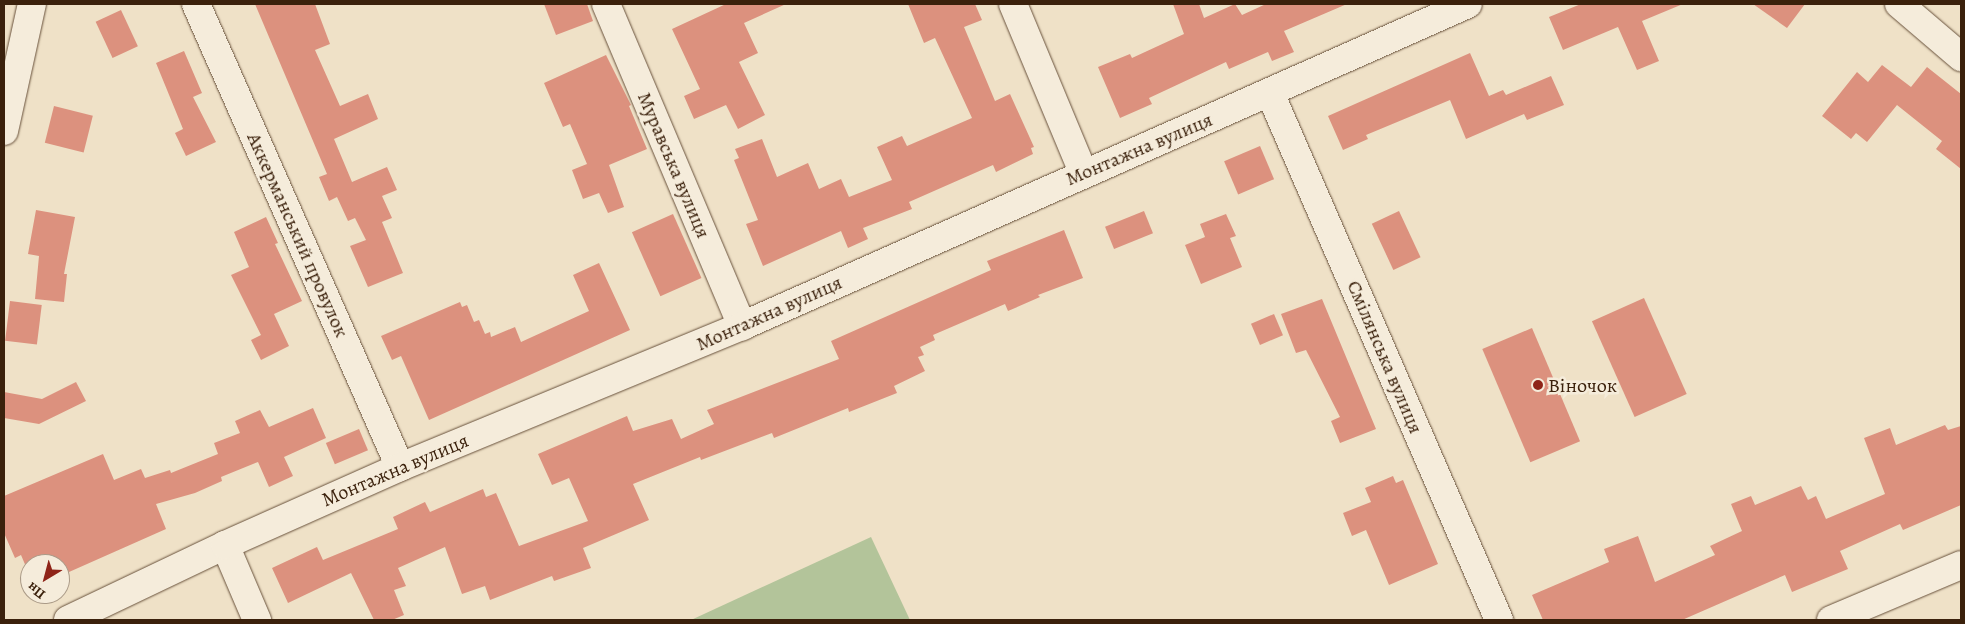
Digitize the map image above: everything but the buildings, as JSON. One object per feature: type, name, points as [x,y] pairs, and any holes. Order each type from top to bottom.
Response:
[{"type":"street","points":[[4,131],[32,4]]},
{"type":"street","name":"Аккерманський провулок","points":[[196,4],[400,467]]},
{"type":"street","name":"Муравська вулиця","points":[[606,4],[742,326]]},
{"type":"street","points":[[1013,4],[1083,172]]},
{"type":"street","name":"Монтажна вулиця","points":[[68,620],[225,545],[400,467],[742,326],[1083,172],[1270,93],[1468,4]]},
{"type":"street","points":[[1899,4],[1961,57]]},
{"type":"street","name":"Смілянська вулиця","points":[[1270,93],[1499,620]]},
{"type":"street","points":[[225,545],[257,620]]},
{"type":"street","points":[[1831,620],[1961,565]]},
{"type":"green space","points":[[871,537],[910,620],[691,620]]},
{"type":"place","name":"Віночок","points":[[1538,385]]}]
